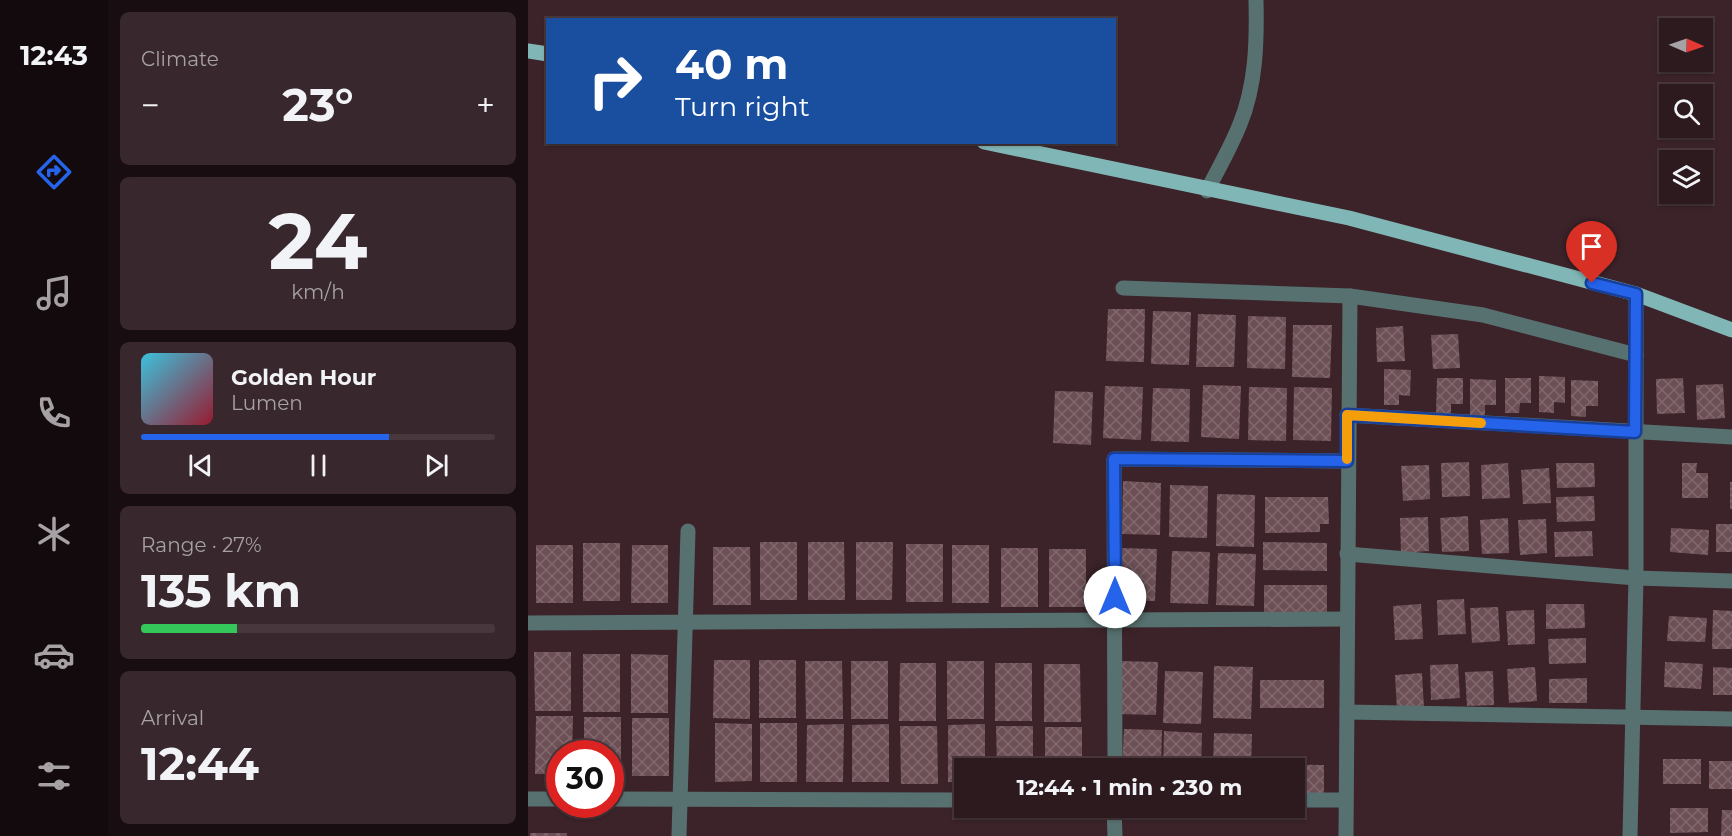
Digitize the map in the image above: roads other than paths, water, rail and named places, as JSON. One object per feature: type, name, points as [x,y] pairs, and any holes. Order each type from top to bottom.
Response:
[{"type":"main road","points":[[528,51],[546,54]]},
{"type":"main road","points":[[993,144],[1207,191],[1349,218],[1636,294],[1732,330]]},
{"type":"street","points":[[1207,191],[1241,123],[1252,85],[1257,38],[1256,0]]},
{"type":"street","points":[[1123,288],[1350,296],[1483,315],[1636,355]]},
{"type":"street","points":[[1630,836],[1636,579],[1636,294]]},
{"type":"street","points":[[1346,836],[1347,415],[1350,296]]},
{"type":"street","points":[[1347,415],[1732,437]]},
{"type":"street","points":[[1114,758],[1114,459],[1347,461]]},
{"type":"street","points":[[679,836],[688,531]]},
{"type":"street","points":[[1347,554],[1636,579],[1732,581]]},
{"type":"street","points":[[528,623],[1347,619]]},
{"type":"street","points":[[1347,712],[1732,719]]},
{"type":"street","points":[[528,799],[546,799]]},
{"type":"street","points":[[624,799],[954,800]]},
{"type":"street","points":[[1305,800],[1346,800]]},
{"type":"street","points":[[1114,818],[1114,836]]}]
